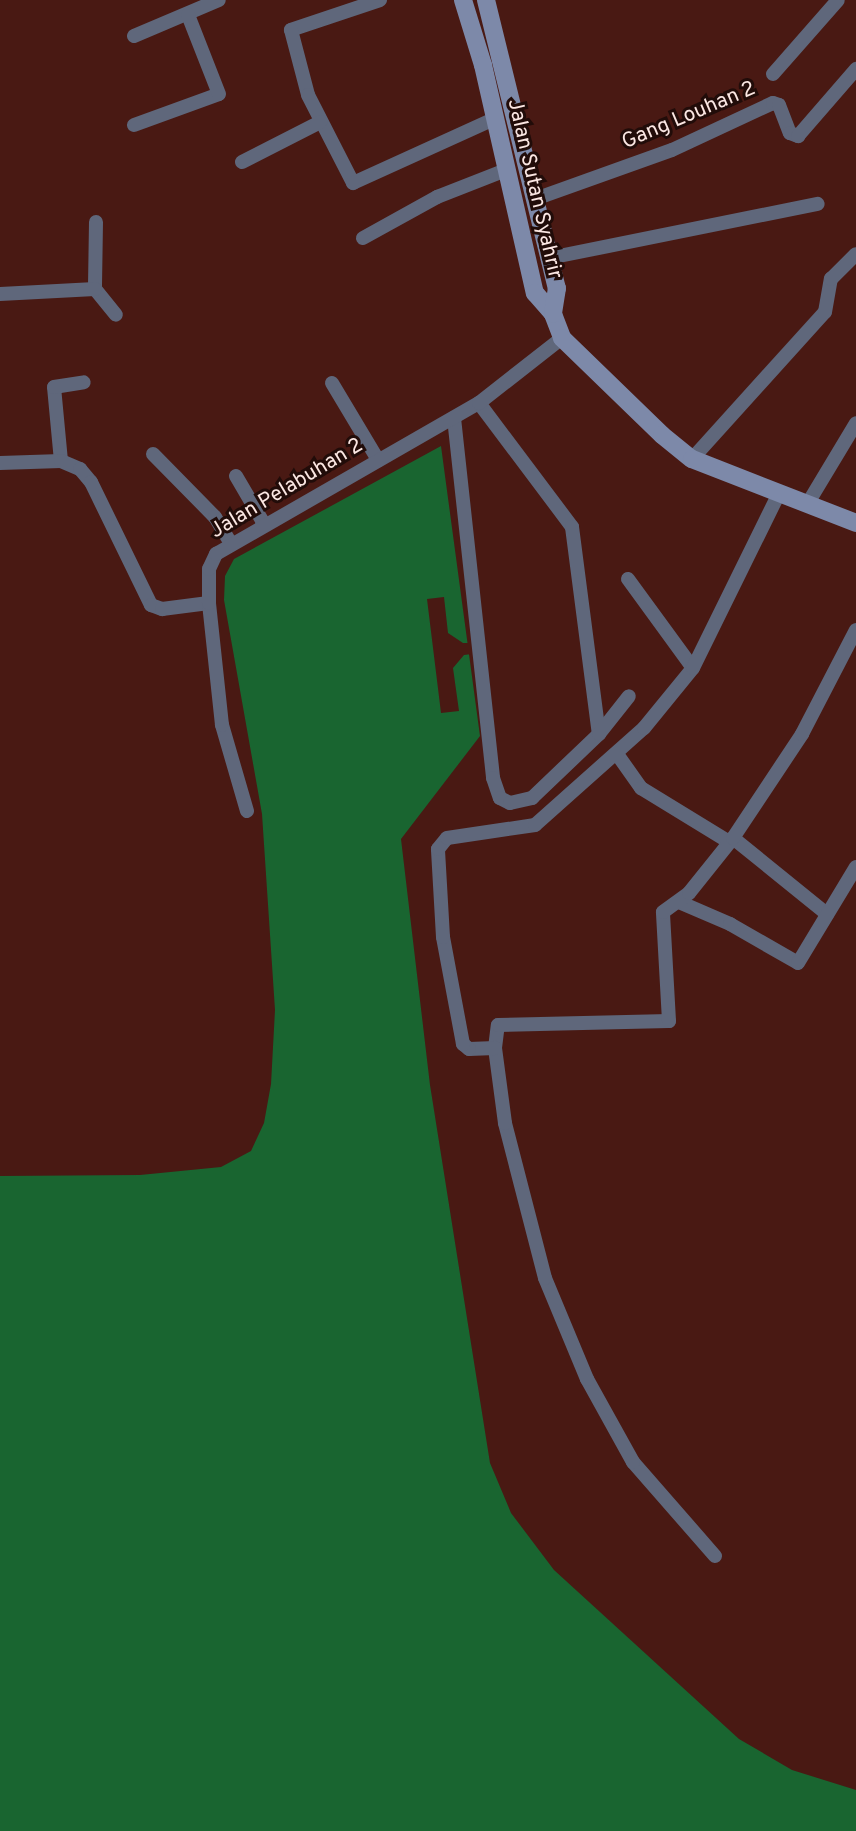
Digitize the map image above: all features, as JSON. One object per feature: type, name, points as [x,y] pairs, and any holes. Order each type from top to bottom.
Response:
[{"type":"street","points":[[134,36],[219,0]]},
{"type":"street","points":[[380,0],[292,28],[308,95],[320,122],[356,185],[494,119]]},
{"type":"street","name":"Jalan Sutan Syahrir","points":[[463,0],[535,293],[553,314]]},
{"type":"street","name":"Jalan Sutan Syahrir","points":[[486,0],[556,288],[553,314]]},
{"type":"street","points":[[773,74],[838,0]]},
{"type":"street","points":[[134,125],[219,94],[188,15]]},
{"type":"street","name":"Gang Louhan 2","points":[[535,199],[671,150],[773,103],[779,104],[790,134],[798,136],[856,69]]},
{"type":"street","points":[[242,162],[320,122]]},
{"type":"street","points":[[363,238],[437,197],[506,170]]},
{"type":"street","points":[[549,258],[818,204]]},
{"type":"street","points":[[96,222],[95,289],[116,315]]},
{"type":"street","points":[[692,458],[825,312],[831,279],[856,254]]},
{"type":"street","points":[[0,294],[95,289]]},
{"type":"street","points":[[553,314],[562,338],[662,435],[692,458],[856,523]]},
{"type":"street","name":"Jalan Pelabuhan 2","points":[[247,811],[224,734],[209,603],[211,562],[230,542],[479,403],[562,338]]},
{"type":"street","points":[[61,461],[54,387],[85,382]]},
{"type":"street","points":[[332,383],[378,460]]},
{"type":"street","points":[[479,403],[572,527],[599,734]]},
{"type":"street","points":[[454,418],[495,789],[510,803],[523,803],[599,734],[629,696]]},
{"type":"street","points":[[808,503],[856,423]]},
{"type":"street","points":[[153,454],[215,517],[230,542]]},
{"type":"street","points":[[0,463],[61,461],[80,469],[91,482],[150,605],[162,609],[209,603]]},
{"type":"street","points":[[236,476],[264,524]]},
{"type":"street","points":[[495,1048],[468,1049],[463,1045],[443,937],[439,844],[447,838],[535,825],[617,754],[693,668],[779,493]]},
{"type":"street","points":[[628,579],[693,668]]},
{"type":"street","points":[[715,1556],[646,1482],[587,1379],[542,1265],[505,1124],[495,1048],[498,1025],[669,1021],[672,1009],[662,918],[665,910],[679,902],[731,840],[802,734],[856,630]]},
{"type":"street","points":[[617,754],[640,788],[731,840],[827,914]]},
{"type":"street","points":[[679,902],[730,924],[796,963],[856,867]]},
{"type":"shaded area","points":[[441,446],[480,736],[401,839],[430,1085],[490,1463],[511,1513],[554,1570],[739,1739],[792,1770],[856,1790],[856,1831],[0,1831],[0,1176],[140,1175],[221,1167],[251,1151],[264,1123],[271,1084],[275,1010],[262,814],[224,600],[225,576],[234,559]]},
{"type":"pier","points":[[444,597],[448,633],[463,643],[471,643],[472,654],[464,655],[453,668],[459,711],[441,713],[427,599]]}]
